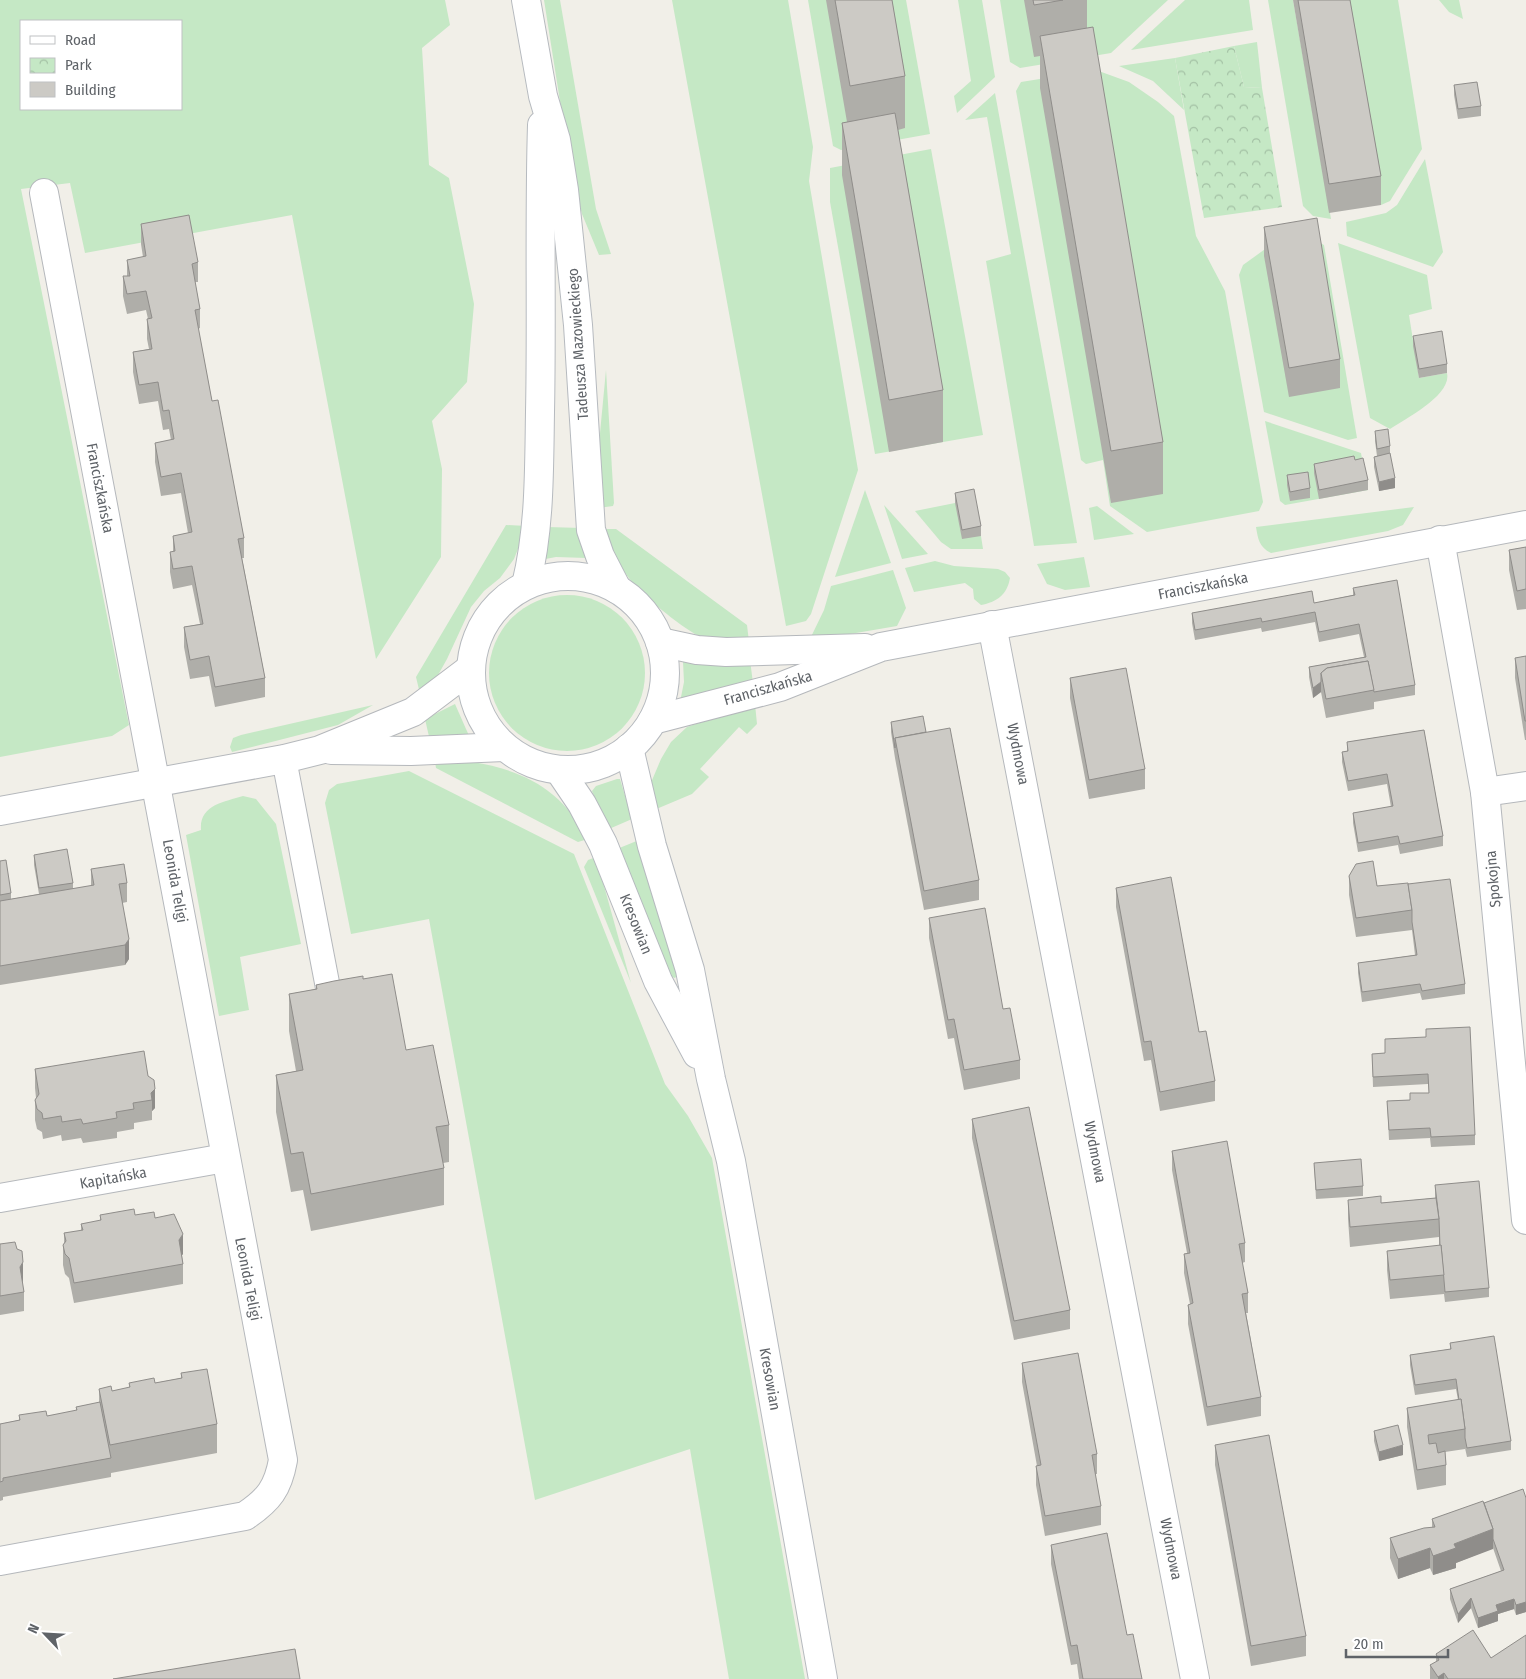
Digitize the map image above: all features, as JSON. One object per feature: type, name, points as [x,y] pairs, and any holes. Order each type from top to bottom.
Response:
[{"type":"street","name":"Tadeusza Mazowieckiego","points":[[526,0],[542,96],[556,140],[566,208],[578,325],[591,524],[600,556],[617,589]]},
{"type":"street","name":"Tadeusza Mazowieckiego","points":[[526,585],[536,535],[539,493],[542,96]]},
{"type":"street","name":"Franciszkańska","points":[[44,193],[157,783]]},
{"type":"street","name":"Franciszkańska","points":[[660,642],[697,650],[726,652],[881,647],[1526,525]]},
{"type":"street","name":"Spokojna","points":[[1440,540],[1485,792],[1526,1220]]},
{"type":"street","points":[[568,576],[593,579],[617,589],[633,601],[643,612],[652,624],[660,642],[665,669],[664,686],[653,720],[640,738],[629,748],[600,765],[576,770],[559,770],[530,763],[504,747],[493,736],[480,715],[472,692],[470,668],[475,644],[489,616],[499,604],[526,585],[542,579],[568,576]]},
{"type":"street","name":"Wydmowa","points":[[992,625],[1196,1679]]},
{"type":"street","name":"Franciszkańska","points":[[653,720],[780,687],[881,647]]},
{"type":"street","points":[[0,811],[284,759],[320,750],[413,712],[470,668]]},
{"type":"street","points":[[320,750],[411,751],[504,747]]},
{"type":"street","name":"Kresowian","points":[[629,748],[652,846],[690,970],[711,1079],[731,1161],[823,1679]]},
{"type":"street","points":[[284,759],[334,1018]]},
{"type":"street","name":"Kresowian","points":[[559,770],[582,804],[603,844],[658,981],[711,1079]]},
{"type":"street","name":"Leonida Teligi","points":[[0,1561],[245,1516],[262,1505],[274,1491],[281,1475],[283,1460],[225,1158],[157,783]]},
{"type":"street","points":[[1485,792],[1526,786]]},
{"type":"street","name":"Kapitańska","points":[[0,1198],[225,1158]]},
{"type":"green space","points":[[0,0],[445,0],[450,25],[422,48],[429,165],[449,178],[474,304],[467,382],[432,421],[442,469],[441,557],[376,659],[292,215],[85,253],[70,183],[21,189],[129,725],[112,736],[0,757]]},
{"type":"green space","points":[[544,0],[560,0],[596,209],[611,254],[599,255],[582,214],[571,171]]},
{"type":"green space","points":[[672,0],[788,0],[813,147],[809,181],[858,470],[811,614],[806,621],[786,626]]},
{"type":"green space","points":[[808,0],[906,0],[930,134],[841,150],[833,146]]},
{"type":"green space","points":[[958,0],[982,0],[995,77],[957,113],[954,96],[971,81]]},
{"type":"green space","points":[[1000,0],[1168,0],[1111,53],[1020,68],[1010,62]]},
{"type":"green space","points":[[1185,0],[1249,0],[1253,30],[1131,50]]},
{"type":"green space","points":[[1268,0],[1293,0],[1331,219],[1313,216],[1303,206]]},
{"type":"green space","points":[[1345,0],[1398,0],[1422,149],[1390,201],[1381,205]]},
{"type":"green space","points":[[1439,0],[1459,0],[1463,19],[1449,12]]},
{"type":"green space","points":[[1257,42],[1262,88],[1244,87],[1234,46]]},
{"type":"green space","points":[[1234,46],[1244,87],[1262,88],[1282,207],[1204,218],[1175,58]]},
{"type":"green space","points":[[1175,58],[1184,110],[1153,81],[1119,66]]},
{"type":"green space","points":[[1096,70],[1129,82],[1158,102],[1174,116],[1196,236],[1225,291],[1263,502],[1259,511],[1147,532],[1110,506],[1103,460],[1086,464],[1081,460],[1016,91],[1021,82]]},
{"type":"green space","points":[[995,93],[1077,543],[1034,546],[986,261],[1011,254],[987,117],[965,120]]},
{"type":"green space","points":[[931,149],[983,435],[875,454],[830,202],[830,168]]},
{"type":"green space","points":[[1425,159],[1443,252],[1433,267],[1347,236],[1346,222],[1386,213],[1397,205]]},
{"type":"green space","points":[[1293,229],[1324,245],[1357,438],[1348,440],[1264,412],[1239,275],[1243,265]]},
{"type":"green space","points":[[1338,243],[1427,275],[1432,309],[1409,315],[1419,378],[1447,373],[1447,381],[1435,397],[1426,405],[1390,429],[1370,418]]},
{"type":"green space","points":[[606,370],[614,503],[613,506],[598,508],[596,475]]},
{"type":"green space","points":[[1265,421],[1361,453],[1368,490],[1285,505],[1280,501]]},
{"type":"green space","points":[[865,490],[891,563],[835,577]]},
{"type":"green space","points":[[955,503],[981,536],[983,549],[951,549],[941,542],[915,511]]},
{"type":"green space","points":[[884,505],[928,554],[902,559]]},
{"type":"green space","points":[[1097,506],[1134,534],[1094,540],[1089,508]]},
{"type":"green space","points":[[1414,507],[1403,525],[1388,531],[1271,553],[1267,551],[1258,539],[1256,527]]},
{"type":"green space","points":[[506,525],[527,526],[514,559],[500,578],[484,591],[471,607],[447,659],[433,684],[421,698],[416,677]]},
{"type":"green space","points":[[547,527],[582,528],[587,558],[556,557],[540,560]]},
{"type":"green space","points":[[603,529],[616,529],[747,625],[749,642],[711,640],[699,636],[671,617],[651,601],[628,577],[620,566]]},
{"type":"green space","points":[[1084,557],[1090,587],[1065,590],[1047,584],[1037,564]]},
{"type":"green space","points":[[935,561],[954,566],[998,569],[1005,572],[1010,578],[1009,584],[1004,593],[996,600],[981,605],[974,599],[973,589],[965,583],[914,592],[905,568]]},
{"type":"green space","points":[[893,570],[906,608],[897,626],[809,641],[824,610],[831,586]]},
{"type":"green space","points":[[567,595],[597,601],[610,608],[622,618],[632,630],[639,643],[645,673],[639,703],[632,716],[622,728],[610,738],[597,745],[567,751],[537,745],[524,738],[512,728],[502,716],[495,703],[489,673],[495,643],[502,630],[512,618],[524,608],[537,601]]},
{"type":"green space","points":[[750,660],[753,683],[680,702],[684,682],[683,662],[704,664]]},
{"type":"green space","points":[[455,704],[470,738],[430,741],[425,719]]},
{"type":"green space","points":[[755,704],[757,724],[747,734],[739,727],[700,769],[709,777],[692,794],[654,810],[650,785],[661,759],[671,742],[687,727]]},
{"type":"green space","points":[[373,705],[338,725],[232,752],[230,747],[233,738],[241,735]]},
{"type":"green space","points":[[458,760],[499,768],[534,782],[550,792],[564,805],[577,820],[588,839],[578,842],[436,768],[435,762]]},
{"type":"green space","points":[[409,771],[574,854],[665,1084],[688,1116],[712,1158],[805,1679],[729,1679],[690,1449],[535,1500],[429,919],[351,934],[325,803],[329,790],[337,784]]},
{"type":"green space","points":[[620,779],[632,819],[609,829],[592,791],[596,786]]},
{"type":"green space","points":[[243,796],[256,799],[276,824],[301,944],[240,957],[249,1010],[219,1016],[186,835],[201,830],[201,822],[208,810],[221,803]]},
{"type":"green space","points":[[639,840],[679,973],[675,978],[669,976],[617,849]]},
{"type":"green space","points":[[596,857],[631,983],[584,867],[588,860]]},
{"type":"building","points":[[835,0],[892,0],[905,76],[850,86]]},
{"type":"building","points":[[1033,0],[1063,0],[1034,5]]},
{"type":"building","points":[[1298,0],[1350,0],[1381,176],[1329,184]]},
{"type":"building","points":[[1093,27],[1163,442],[1111,451],[1040,36]]},
{"type":"building","points":[[1477,82],[1481,106],[1458,109],[1454,85]]},
{"type":"building","points":[[895,113],[943,390],[889,400],[842,123]]},
{"type":"building","points":[[189,215],[198,262],[192,264],[200,309],[195,310],[212,401],[218,400],[244,538],[238,539],[265,678],[215,687],[209,656],[190,660],[184,627],[203,624],[192,566],[173,569],[170,552],[175,551],[173,536],[192,532],[181,473],[161,477],[155,443],[174,439],[169,410],[163,411],[158,382],[139,385],[133,352],[152,349],[147,319],[152,318],[146,291],[127,294],[123,276],[130,276],[127,260],[146,256],[141,224]]},
{"type":"building","points":[[1317,218],[1340,359],[1289,368],[1264,227]]},
{"type":"building","points":[[1442,331],[1447,364],[1419,369],[1413,336]]},
{"type":"building","points":[[1388,429],[1390,446],[1377,449],[1375,431]]},
{"type":"building","points":[[1390,453],[1395,478],[1379,482],[1374,457]]},
{"type":"building","points":[[1354,456],[1355,460],[1363,458],[1368,480],[1319,490],[1314,464]]},
{"type":"building","points":[[1308,472],[1310,488],[1290,492],[1287,475]]},
{"type":"building","points":[[974,489],[981,526],[962,530],[955,493]]},
{"type":"building","points":[[1526,547],[1526,589],[1517,591],[1509,550]]},
{"type":"building","points":[[1397,580],[1415,685],[1374,692],[1368,661],[1327,668],[1321,673],[1321,682],[1313,688],[1309,667],[1366,657],[1359,624],[1319,632],[1315,612],[1262,622],[1261,618],[1195,630],[1192,613],[1312,591],[1314,603],[1355,595],[1353,588]]},
{"type":"building","points":[[1526,656],[1526,721],[1525,721],[1515,658]]},
{"type":"building","points":[[1368,661],[1374,690],[1326,699],[1321,673],[1327,668]]},
{"type":"building","points":[[1126,668],[1145,769],[1089,780],[1070,678]]},
{"type":"building","points":[[923,716],[926,732],[895,738],[895,748],[891,722]]},
{"type":"building","points":[[950,728],[979,880],[924,891],[895,738]]},
{"type":"building","points":[[1424,730],[1443,836],[1400,844],[1398,836],[1358,843],[1353,813],[1393,806],[1387,774],[1348,781],[1342,752],[1348,751],[1347,742]]},
{"type":"building","points":[[67,849],[73,883],[39,888],[34,855]]},
{"type":"building","points":[[6,860],[11,893],[0,895],[0,861]]},
{"type":"building","points":[[1373,861],[1377,886],[1408,883],[1412,910],[1356,918],[1349,876],[1356,864]]},
{"type":"building","points":[[124,864],[127,883],[119,884],[129,939],[125,945],[0,966],[0,901],[94,885],[91,869]]},
{"type":"building","points":[[1171,877],[1199,1032],[1206,1031],[1215,1081],[1160,1092],[1151,1041],[1144,1042],[1116,888]]},
{"type":"building","points":[[1450,879],[1465,984],[1422,991],[1420,984],[1362,992],[1358,963],[1417,955],[1408,884]]},
{"type":"building","points":[[985,908],[1003,1009],[1010,1008],[1020,1060],[964,1070],[954,1019],[948,1020],[929,918]]},
{"type":"building","points":[[392,974],[406,1050],[433,1045],[449,1125],[436,1127],[444,1168],[311,1194],[303,1152],[291,1154],[276,1075],[303,1070],[289,994],[317,989],[316,985],[334,981]]},
{"type":"building","points":[[1470,1027],[1475,1135],[1431,1137],[1430,1128],[1389,1130],[1387,1101],[1410,1100],[1410,1093],[1429,1093],[1428,1074],[1373,1077],[1372,1054],[1385,1053],[1385,1039],[1426,1037],[1426,1029]]},
{"type":"building","points":[[144,1051],[148,1076],[154,1080],[155,1089],[151,1093],[152,1100],[133,1103],[134,1109],[116,1112],[117,1118],[83,1124],[81,1119],[62,1122],[61,1116],[43,1119],[42,1113],[37,1109],[35,1100],[39,1094],[35,1069]]},
{"type":"building","points":[[1029,1107],[1070,1310],[1014,1321],[972,1119]]},
{"type":"building","points":[[1227,1141],[1245,1243],[1239,1244],[1248,1293],[1242,1294],[1261,1397],[1207,1407],[1188,1305],[1193,1303],[1184,1254],[1190,1253],[1172,1151]]},
{"type":"building","points":[[1361,1159],[1363,1186],[1316,1190],[1314,1163]]},
{"type":"building","points":[[1479,1181],[1489,1288],[1445,1292],[1435,1185]]},
{"type":"building","points":[[1381,1196],[1381,1203],[1436,1198],[1439,1219],[1350,1227],[1348,1200]]},
{"type":"building","points":[[134,1209],[135,1215],[154,1212],[155,1218],[174,1214],[183,1234],[179,1240],[183,1264],[74,1283],[69,1258],[65,1254],[63,1245],[66,1241],[64,1233],[83,1230],[81,1224],[101,1220],[100,1215]]},
{"type":"building","points":[[15,1242],[17,1249],[22,1251],[23,1262],[20,1267],[24,1292],[0,1296],[0,1244]]},
{"type":"building","points":[[1441,1245],[1444,1275],[1390,1280],[1387,1251]]},
{"type":"building","points":[[1494,1336],[1511,1441],[1467,1448],[1461,1399],[1459,1400],[1456,1379],[1415,1385],[1410,1355],[1451,1349],[1450,1343]]},
{"type":"building","points":[[1078,1353],[1097,1454],[1092,1455],[1101,1506],[1045,1516],[1036,1466],[1041,1465],[1022,1363]]},
{"type":"building","points":[[207,1369],[217,1424],[110,1445],[99,1389],[111,1386],[112,1391],[130,1387],[129,1383],[154,1378],[155,1383],[182,1378],[181,1373]]},
{"type":"building","points":[[1461,1399],[1465,1429],[1428,1435],[1429,1444],[1436,1443],[1438,1453],[1445,1451],[1446,1465],[1417,1470],[1407,1408]]},
{"type":"building","points":[[100,1402],[111,1458],[3,1478],[3,1481],[0,1482],[0,1424],[20,1420],[19,1415],[46,1411],[47,1416],[77,1410],[76,1407]]},
{"type":"building","points":[[1398,1425],[1403,1445],[1379,1452],[1374,1431]]},
{"type":"building","points":[[1269,1435],[1306,1636],[1251,1646],[1215,1445]]},
{"type":"building","points":[[1523,1489],[1526,1498],[1526,1602],[1516,1605],[1514,1599],[1496,1605],[1498,1611],[1478,1618],[1471,1598],[1458,1614],[1450,1589],[1504,1570],[1493,1539],[1493,1529],[1484,1503]]},
{"type":"building","points":[[1483,1501],[1493,1529],[1454,1544],[1456,1548],[1433,1556],[1430,1548],[1398,1559],[1390,1538],[1424,1528],[1435,1527],[1432,1519]]},
{"type":"building","points":[[1107,1533],[1127,1635],[1133,1634],[1142,1679],[1083,1679],[1077,1645],[1071,1646],[1051,1545]]},
{"type":"building","points":[[1473,1630],[1491,1658],[1526,1635],[1526,1679],[1448,1679],[1444,1673],[1438,1677],[1430,1665],[1439,1660],[1436,1654]]},
{"type":"building","points":[[295,1649],[300,1679],[113,1679]]}]
